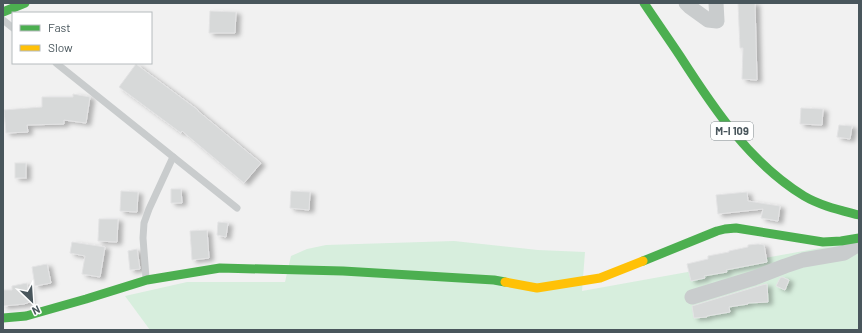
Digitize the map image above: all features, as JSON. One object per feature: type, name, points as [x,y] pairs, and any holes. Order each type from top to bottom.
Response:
[{"type":"street","points":[[3,12],[25,3]]},
{"type":"street","name":"M-I 109","points":[[644,3],[723,120],[740,141],[765,167],[785,184],[806,197],[838,210],[859,215]]},
{"type":"street","points":[[686,3],[708,20],[717,21],[716,3]]},
{"type":"street","points":[[3,318],[26,316],[147,280],[220,268],[343,272],[494,280],[537,288],[600,278],[725,229],[736,228],[823,242],[836,242],[859,238]]},
{"type":"street","points":[[692,296],[754,278],[803,260],[844,253],[859,244]]},
{"type":"lane","points":[[3,20],[12,27]]},
{"type":"lane","points":[[57,64],[237,208]]},
{"type":"lane","points":[[147,280],[143,238],[144,223],[173,157]]},
{"type":"green space","points":[[454,241],[538,250],[585,252],[582,291],[859,241],[859,330],[150,330],[125,296],[187,282],[285,282],[291,256],[307,249],[326,245]]},
{"type":"building","points":[[738,3],[755,3],[757,80],[742,79],[743,48],[740,48]]},
{"type":"building","points":[[210,11],[236,12],[235,33],[209,33]]},
{"type":"building","points":[[136,64],[198,110],[261,163],[244,183],[182,131],[181,133],[119,87]]},
{"type":"building","points":[[73,94],[90,97],[86,123],[64,120],[64,124],[27,125],[28,132],[6,133],[4,110],[42,107],[42,97],[73,97]]},
{"type":"building","points":[[801,108],[823,109],[822,125],[800,124]]},
{"type":"building","points":[[839,125],[852,126],[850,139],[837,137]]},
{"type":"building","points":[[15,163],[26,163],[26,178],[15,178]]},
{"type":"building","points":[[171,189],[181,189],[182,203],[171,203]]},
{"type":"building","points":[[121,191],[138,192],[137,212],[120,211]]},
{"type":"building","points":[[291,191],[310,192],[309,210],[290,208]]},
{"type":"building","points":[[747,192],[748,201],[780,206],[778,221],[761,218],[763,209],[718,214],[716,195]]},
{"type":"building","points":[[99,219],[118,219],[117,242],[98,241]]},
{"type":"building","points":[[218,222],[228,223],[226,237],[217,235]]},
{"type":"building","points":[[207,230],[209,258],[192,260],[190,231]]},
{"type":"building","points":[[72,242],[105,247],[100,277],[82,274],[85,256],[70,253]]},
{"type":"building","points":[[748,245],[764,245],[767,262],[726,270],[727,272],[704,276],[705,278],[691,281],[687,264],[708,259],[708,256],[748,247]]},
{"type":"building","points":[[137,249],[140,269],[130,270],[128,251]]},
{"type":"building","points":[[47,264],[51,283],[35,286],[32,267]]},
{"type":"building","points":[[782,277],[789,280],[785,290],[776,286]]},
{"type":"building","points":[[27,283],[30,302],[3,306],[3,290],[12,290],[12,286]]},
{"type":"building","points":[[767,284],[768,302],[748,303],[729,307],[730,312],[694,318],[692,306]]},
{"type":"traffic: fast","points":[[3,12],[25,3]]},
{"type":"traffic: fast","points":[[644,3],[706,96],[734,134],[767,168],[804,196],[831,207],[859,215]]},
{"type":"traffic: fast","points":[[643,261],[725,229],[736,228],[823,242],[859,238]]},
{"type":"traffic: fast","points":[[3,318],[26,316],[147,280],[220,268],[343,271],[494,280],[505,282]]},
{"type":"traffic: slow","points":[[505,282],[537,288],[600,278],[643,261]]}]
